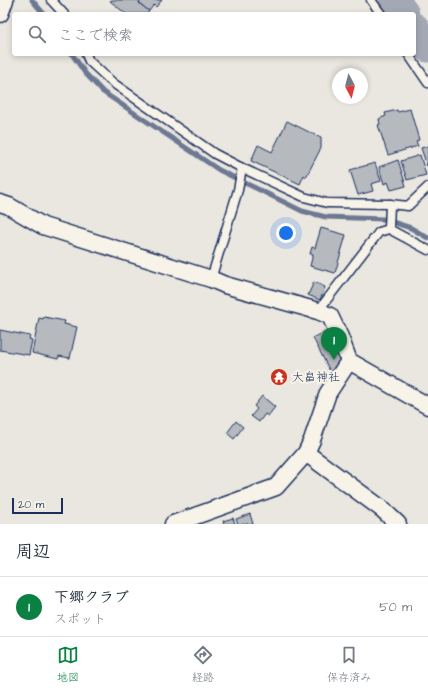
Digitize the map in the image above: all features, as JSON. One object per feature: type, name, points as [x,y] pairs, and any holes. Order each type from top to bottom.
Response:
[{"type":"street","points":[[0,14],[5,0]]},
{"type":"street","points":[[0,203],[9,206],[43,226],[211,279],[225,285],[318,311],[330,316],[349,361],[428,406]]},
{"type":"street","points":[[173,524],[276,487],[306,454],[328,393],[349,361]]},
{"type":"street","points":[[306,454],[382,509],[398,524]]},
{"type":"lane","points":[[51,0],[62,12]]},
{"type":"lane","points":[[371,0],[380,12]]},
{"type":"lane","points":[[87,56],[89,61],[113,83],[215,154],[304,197],[327,203],[390,204],[408,206],[428,187]]},
{"type":"lane","points":[[409,56],[428,83]]},
{"type":"lane","points":[[211,279],[238,190],[242,168]]},
{"type":"lane","points":[[390,204],[390,229]]},
{"type":"lane","points":[[318,311],[379,232],[390,229],[428,250]]},
{"type":"building","points":[[141,0],[139,3],[149,11],[124,12],[110,1]]},
{"type":"building","points":[[141,0],[162,0],[156,7],[154,5],[149,11],[139,3]]},
{"type":"building","points":[[410,109],[419,140],[416,141],[418,146],[388,155],[378,125],[380,124],[379,119],[386,116],[385,113]]},
{"type":"building","points":[[287,121],[321,138],[321,148],[306,177],[304,175],[300,184],[251,161],[258,145],[272,152]]},
{"type":"building","points":[[428,146],[428,166],[427,166],[421,148]]},
{"type":"building","points":[[420,155],[426,175],[407,180],[401,161]]},
{"type":"building","points":[[398,160],[406,186],[391,190],[388,182],[384,184],[379,167]]},
{"type":"building","points":[[375,163],[381,181],[371,184],[373,191],[358,195],[350,170]]},
{"type":"building","points":[[321,228],[346,235],[335,273],[310,266],[313,254],[310,254],[312,247],[315,248]]},
{"type":"building","points":[[314,282],[325,287],[320,300],[308,295]]},
{"type":"building","points":[[44,317],[65,321],[64,324],[77,327],[70,358],[59,356],[58,359],[32,353],[39,318],[43,319]]},
{"type":"building","points":[[0,330],[30,336],[29,339],[32,340],[29,355],[0,350]]},
{"type":"building","points":[[329,330],[347,367],[332,375],[313,338]]},
{"type":"building","points":[[262,396],[275,407],[268,416],[265,414],[259,422],[251,416],[257,409],[254,406]]},
{"type":"building","points":[[236,421],[243,427],[234,439],[227,433]]},
{"type":"building","points":[[250,514],[253,524],[238,524],[236,519]]},
{"type":"building","points":[[233,518],[235,524],[224,524],[223,521]]},
{"type":"waterway","points":[[32,0],[42,12]]},
{"type":"waterway","points":[[394,0],[403,12]]},
{"type":"waterway","points":[[416,31],[428,47]]},
{"type":"waterway","points":[[73,56],[85,73],[103,92],[219,170],[302,211],[326,217],[383,219],[411,228],[428,238]]},
{"type":"place","name":"下郷クラブ","points":[[334,360]]},
{"type":"place","name":"大畠神社","points":[[279,377]]}]
